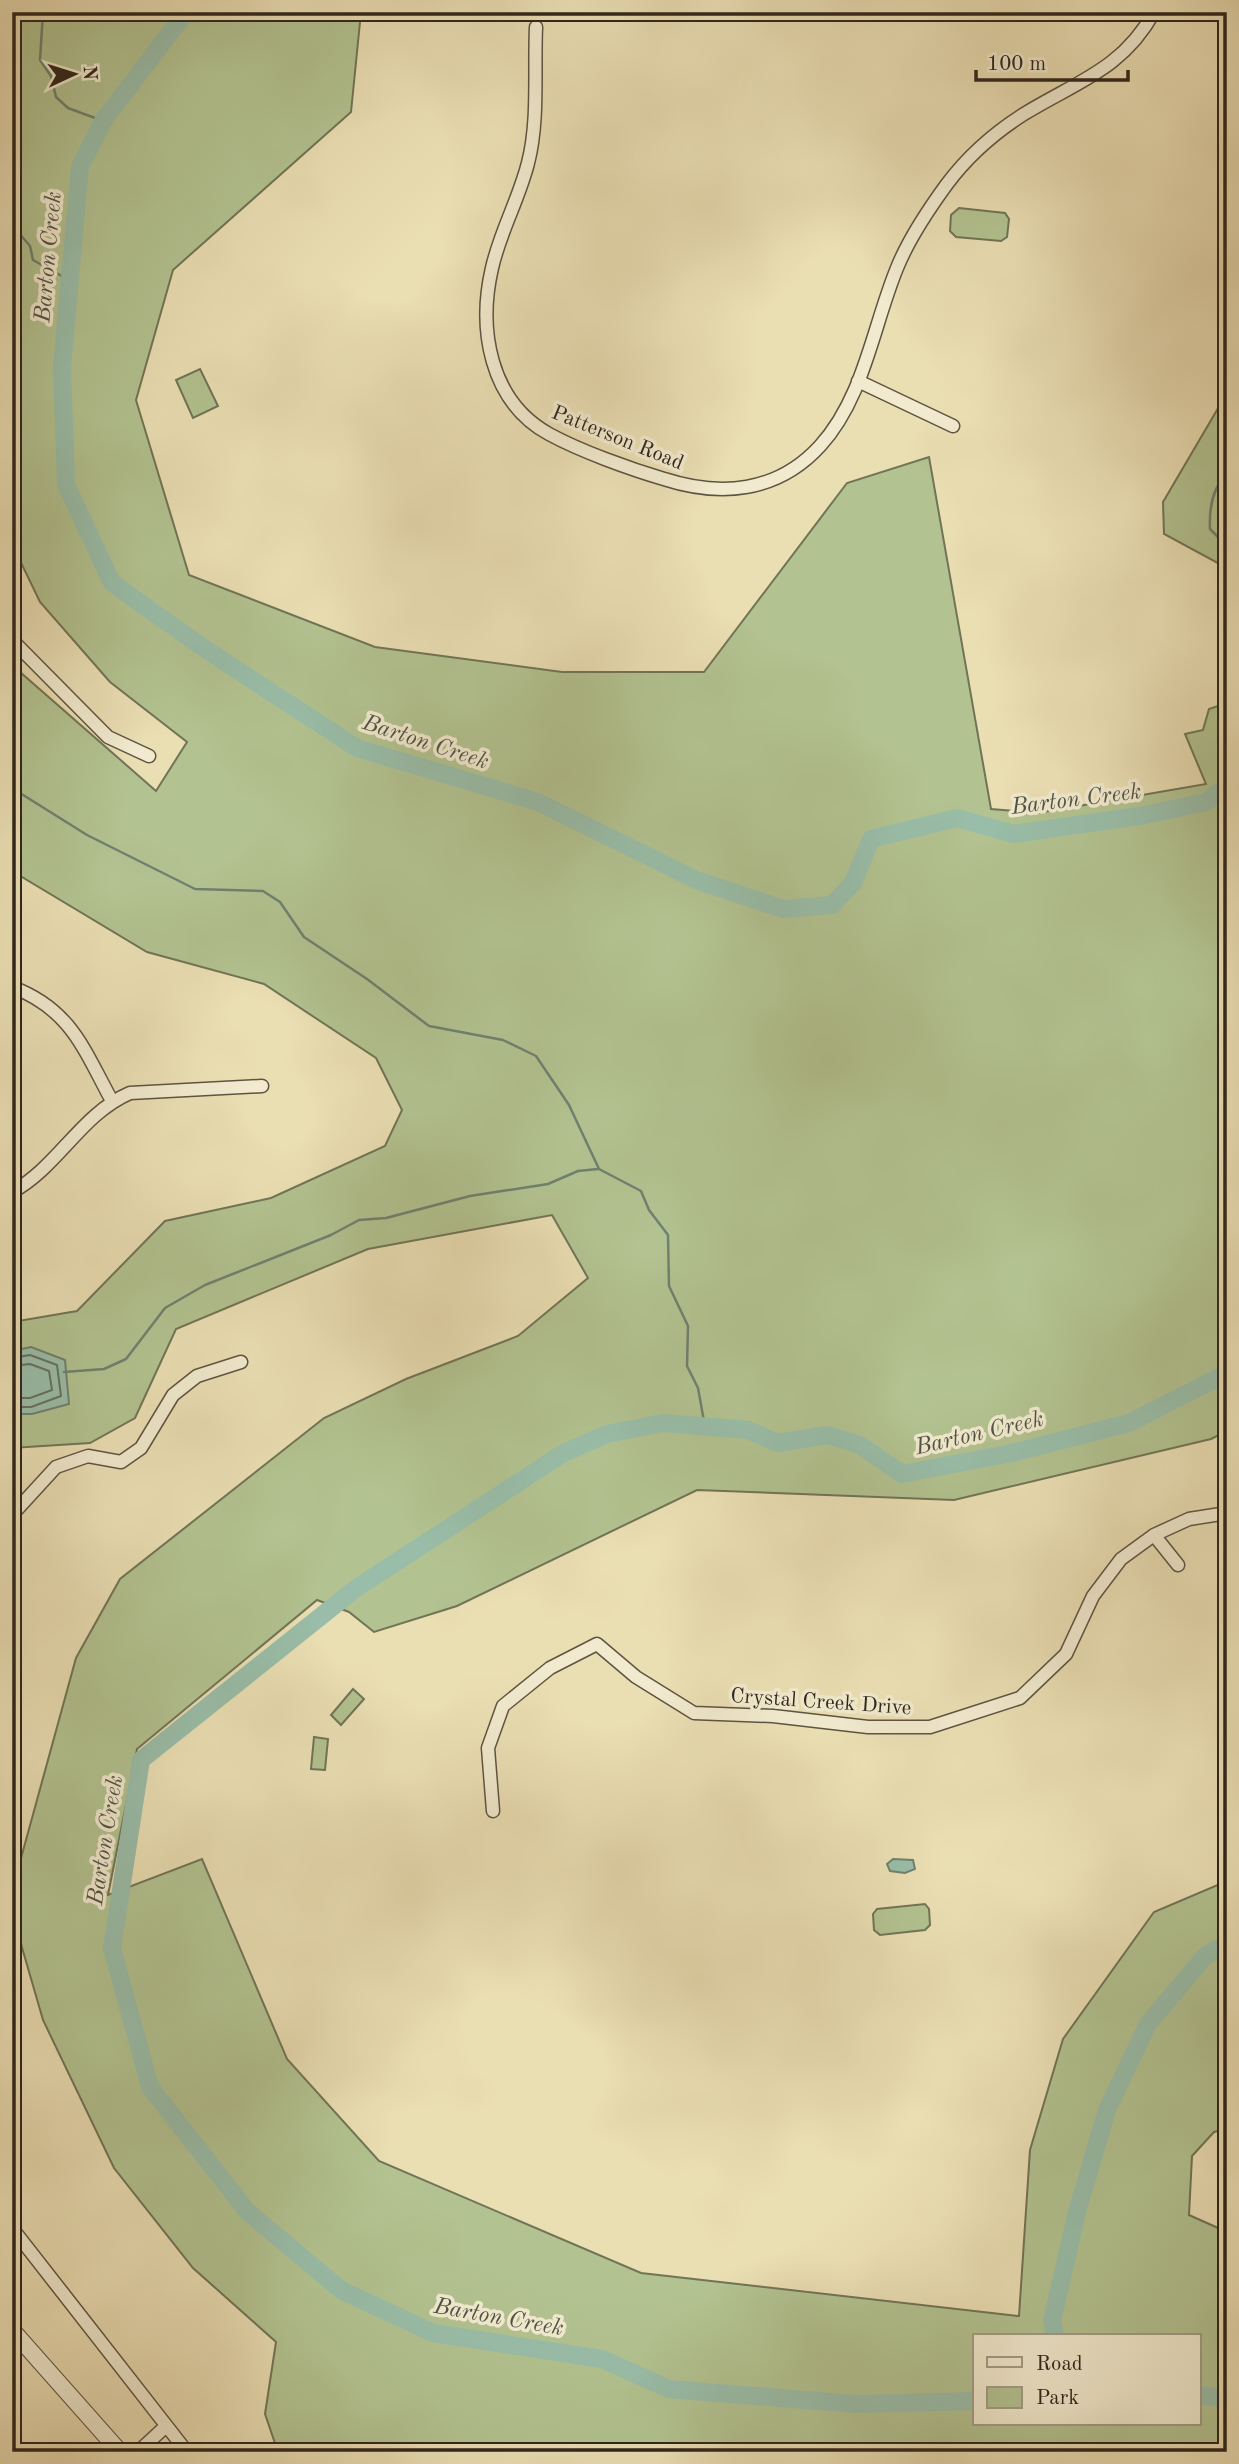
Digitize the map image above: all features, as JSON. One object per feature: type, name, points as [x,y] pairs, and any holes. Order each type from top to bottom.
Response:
[{"type":"street","name":"Patterson Road","points":[[536,27],[529,160],[492,266],[485,312],[485,339],[493,364],[508,394],[524,415],[547,434],[688,487],[721,491],[757,486],[790,470],[820,446],[858,381],[897,266],[923,218],[948,182],[979,148],[1023,115],[1115,63],[1140,38],[1154,12]]},
{"type":"street","points":[[858,381],[953,426]]},
{"type":"street","points":[[12,640],[108,737],[149,756]]},
{"type":"street","points":[[12,986],[29,993],[66,1020],[112,1101]]},
{"type":"street","points":[[12,1192],[36,1177],[112,1101],[130,1093],[261,1086]]},
{"type":"street","points":[[12,1516],[56,1467],[88,1456],[121,1462],[141,1448],[173,1395],[197,1376],[241,1362]]},
{"type":"street","name":"Crystal Creek Drive","points":[[493,1811],[488,1748],[503,1706],[550,1668],[597,1644],[636,1677],[694,1713],[773,1716],[868,1727],[929,1727],[1020,1698],[1066,1654],[1093,1596],[1121,1559],[1154,1535],[1189,1519],[1227,1513]]},
{"type":"street","points":[[1154,1535],[1178,1565]]},
{"type":"street","points":[[12,2228],[187,2452]]},
{"type":"street","points":[[12,2330],[120,2452]]},
{"type":"street","points":[[138,2452],[165,2427]]},
{"type":"green space","points":[[12,12],[361,12],[351,112],[173,270],[136,400],[189,575],[375,647],[562,672],[704,672],[847,483],[929,457],[991,809],[1038,813],[1206,784],[1185,734],[1203,730],[1209,709],[1227,703],[1227,1431],[1211,1439],[954,1500],[697,1490],[457,1606],[374,1632],[349,1612],[317,1600],[137,1749],[108,1895],[202,1859],[287,2059],[379,2161],[641,2273],[1019,2316],[1030,2150],[1063,2039],[1154,1912],[1227,1881],[1227,2129],[1214,2132],[1192,2156],[1189,2215],[1227,2232],[1227,2452],[278,2452],[265,2414],[276,2342],[193,2268],[114,2168],[43,2020],[12,1913],[12,1891],[76,1658],[120,1579],[324,1418],[406,1379],[518,1336],[588,1278],[552,1215],[368,1249],[176,1329],[135,1418],[90,1443],[12,1448],[12,1322],[77,1311],[165,1221],[271,1198],[385,1146],[402,1110],[376,1058],[264,984],[147,952],[12,871],[12,665],[156,791],[187,742],[110,682],[40,602],[12,544]]},
{"type":"green space","points":[[959,208],[1005,213],[1009,219],[1007,237],[1001,241],[956,237],[950,231],[951,215]]},
{"type":"green space","points":[[200,369],[218,406],[193,418],[176,380]]},
{"type":"green space","points":[[1227,393],[1227,568],[1164,534],[1163,502]]},
{"type":"green space","points":[[353,1689],[364,1699],[341,1725],[331,1715]]},
{"type":"green space","points":[[314,1737],[328,1739],[325,1770],[311,1769]]},
{"type":"green space","points":[[925,1904],[929,1909],[930,1925],[925,1930],[880,1935],[874,1930],[873,1914],[877,1909]]},
{"type":"water","points":[[31,1347],[65,1360],[69,1404],[32,1414],[12,1414],[12,1351]]},
{"type":"water","points":[[893,1859],[913,1860],[915,1869],[905,1873],[890,1871],[887,1864]]},
{"type":"waterway","points":[[43,12],[40,60],[51,76],[56,97],[68,108],[103,121]]},
{"type":"waterway","name":"Barton Creek","points":[[186,12],[103,121],[80,167],[62,366],[66,485],[112,583],[208,651],[357,748],[538,802],[696,880],[783,909],[832,905],[853,883],[871,839],[957,818],[1013,834],[1140,816],[1206,802],[1227,786]]},
{"type":"waterway","points":[[12,225],[30,246],[33,260],[69,280]]},
{"type":"waterway","points":[[1227,474],[1215,492],[1210,521],[1210,529],[1227,546]]},
{"type":"waterway","points":[[12,788],[87,835],[195,889],[263,891],[280,902],[304,937],[367,979],[429,1026],[503,1040],[536,1056],[569,1105],[599,1169],[641,1191],[649,1210],[668,1235],[669,1286],[688,1326],[687,1366],[698,1388],[705,1427]]},
{"type":"waterway","points":[[64,1372],[104,1369],[126,1359],[165,1308],[205,1285],[331,1235],[359,1220],[386,1218],[470,1196],[548,1184],[578,1171],[598,1169]]},
{"type":"waterway","name":"Barton Creek","points":[[973,2401],[855,2404],[669,2389],[602,2359],[433,2333],[341,2290],[247,2211],[150,2087],[112,1948],[141,1760],[355,1589],[562,1454],[607,1434],[663,1423],[748,1430],[778,1443],[827,1435],[860,1445],[902,1474],[1012,1453],[1129,1423],[1227,1373]]},
{"type":"waterway","points":[[1055,2334],[1052,2321],[1077,2212],[1107,2110],[1148,2024],[1205,1956],[1227,1944]]},
{"type":"waterway","name":"Barton Creek","points":[[1200,2395],[1227,2398]]}]
